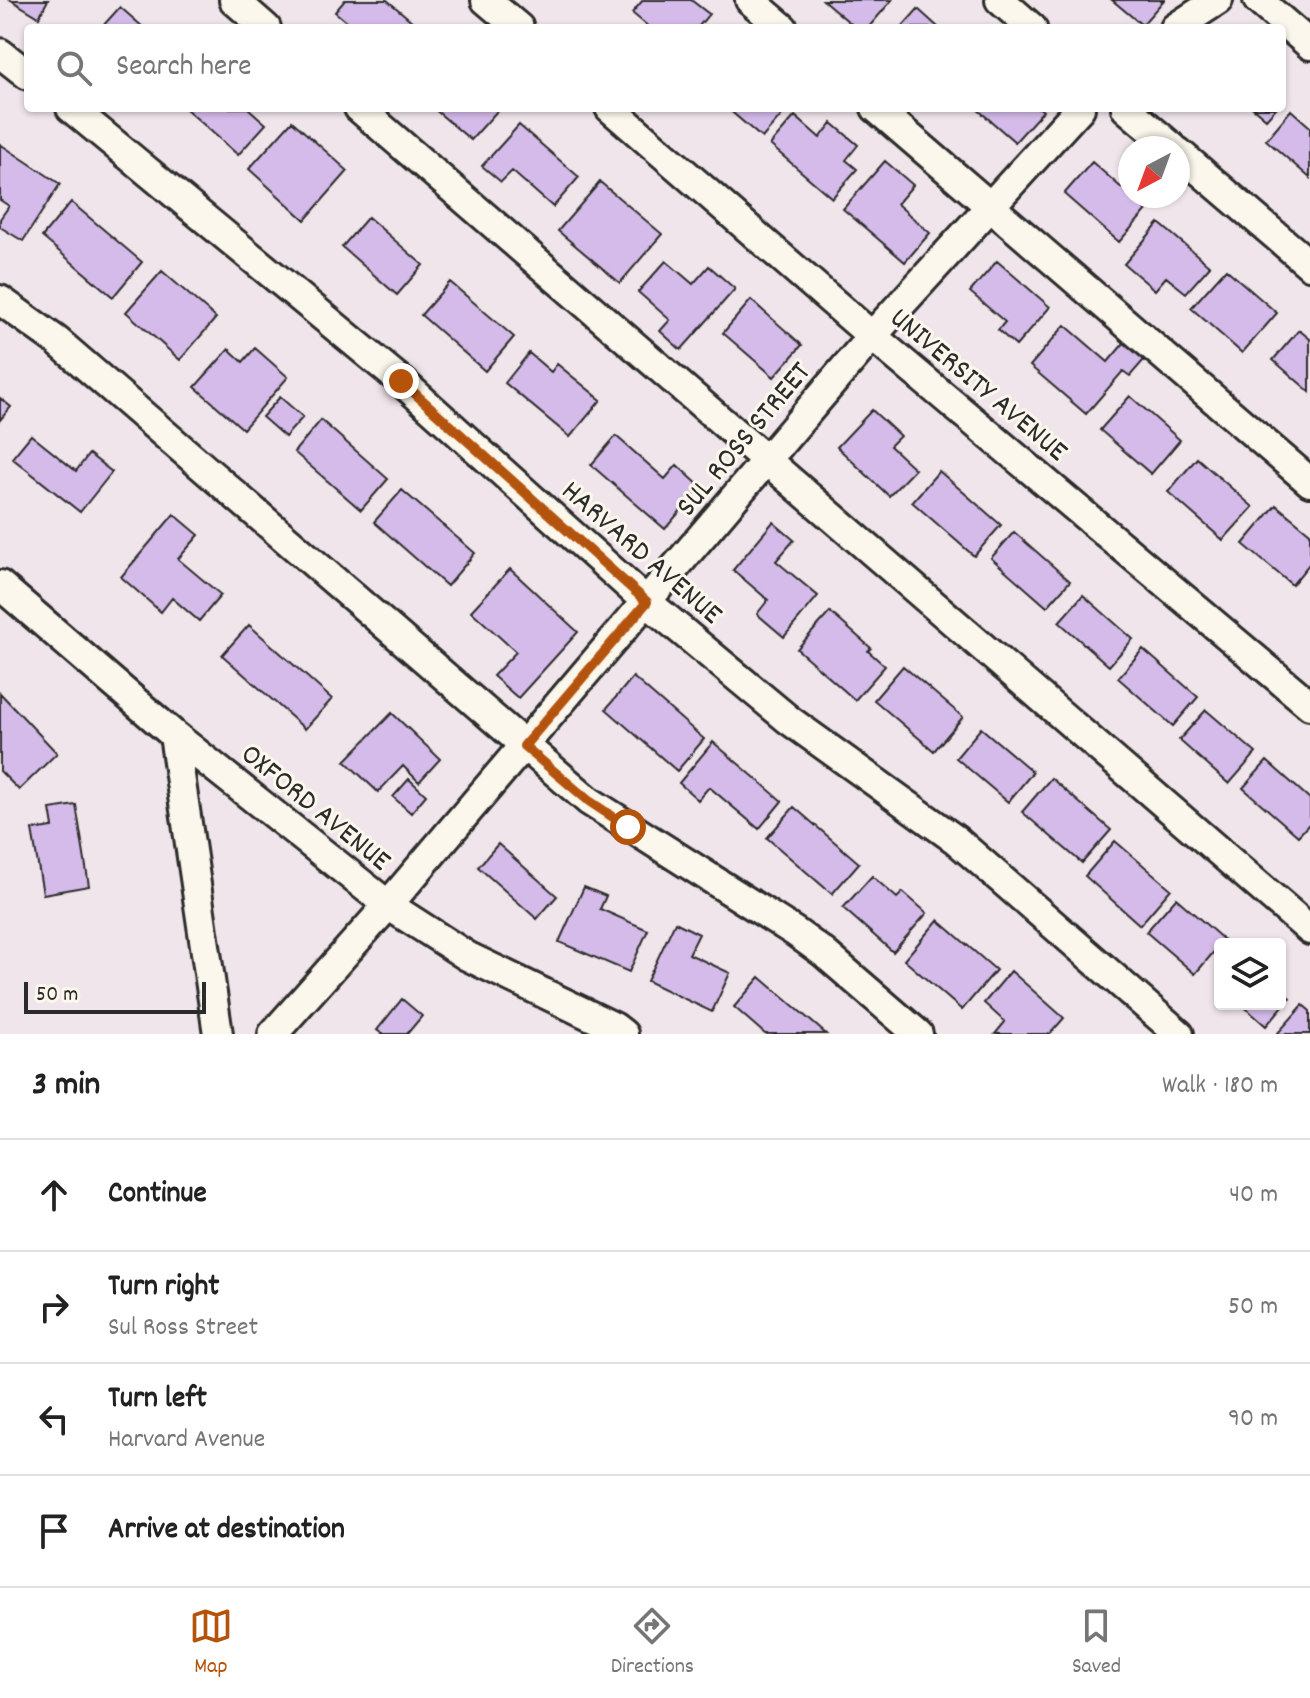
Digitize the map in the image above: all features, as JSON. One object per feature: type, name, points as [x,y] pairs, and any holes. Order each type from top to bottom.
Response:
[{"type":"street","points":[[234,0],[261,24]]},
{"type":"street","points":[[486,0],[514,24]]},
{"type":"street","points":[[750,0],[778,24]]},
{"type":"street","points":[[1000,0],[1027,24]]},
{"type":"street","points":[[1181,24],[1218,0]]},
{"type":"street","points":[[1258,0],[1286,24]]},
{"type":"street","points":[[1286,24],[1310,45]]},
{"type":"street","points":[[0,53],[24,72]]},
{"type":"street","name":"HARVARD AVENUE","points":[[76,112],[401,381],[647,602],[789,720],[956,840],[1179,1034]]},
{"type":"street","points":[[364,112],[1310,930]]},
{"type":"street","name":"UNIVERSITY AVENUE","points":[[615,112],[872,336],[1310,705]]},
{"type":"street","points":[[881,112],[1310,482]]},
{"type":"street","name":"SUL ROSS STREET","points":[[273,1034],[388,905],[872,336],[1076,112]]},
{"type":"street","points":[[1131,112],[1159,136]]},
{"type":"street","points":[[1190,162],[1310,265]]},
{"type":"street","points":[[0,300],[57,341],[589,801],[815,946],[918,1034]]},
{"type":"street","name":"OXFORD AVENUE","points":[[0,585],[174,735],[388,905],[467,956],[623,1034]]},
{"type":"street","points":[[174,735],[218,1034]]},
{"type":"building","points":[[11,0],[48,0],[39,17]]},
{"type":"building","points":[[345,0],[387,0],[415,24],[349,24],[335,12]]},
{"type":"building","points":[[643,0],[691,0],[709,14],[701,24],[645,24],[632,13]]},
{"type":"building","points":[[823,0],[892,0],[871,24],[851,24]]},
{"type":"building","points":[[1112,0],[1164,0],[1141,24]]},
{"type":"building","points":[[120,7],[139,24],[105,24]]},
{"type":"building","points":[[918,9],[935,24],[905,24]]},
{"type":"building","points":[[1291,110],[1310,127],[1310,178],[1266,140]]},
{"type":"building","points":[[190,112],[252,112],[266,124],[238,155]]},
{"type":"building","points":[[438,112],[496,112],[471,140]]},
{"type":"building","points":[[732,112],[785,112],[762,138]]},
{"type":"building","points":[[981,112],[1042,112],[1015,142]]},
{"type":"building","points":[[1258,112],[1272,112],[1266,119]]},
{"type":"building","points":[[795,116],[820,138],[832,123],[858,145],[846,160],[857,169],[832,198],[770,145]]},
{"type":"building","points":[[292,121],[348,171],[305,220],[249,169]]},
{"type":"building","points":[[519,125],[579,177],[553,207],[512,171],[501,182],[482,166]]},
{"type":"building","points":[[0,144],[60,184],[23,241],[0,227],[0,219],[9,206],[0,200]]},
{"type":"building","points":[[885,161],[913,185],[897,204],[930,233],[905,262],[843,209]]},
{"type":"building","points":[[1092,162],[1118,185],[1118,208],[1147,210],[1119,242],[1064,194]]},
{"type":"building","points":[[600,182],[662,234],[620,283],[558,231]]},
{"type":"building","points":[[71,202],[142,262],[113,297],[42,237]]},
{"type":"building","points":[[368,217],[423,265],[397,295],[342,247]]},
{"type":"building","points":[[1159,223],[1210,266],[1186,293],[1166,277],[1155,290],[1124,264]]},
{"type":"building","points":[[666,261],[693,284],[709,266],[735,289],[681,350],[660,331],[670,320],[638,292]]},
{"type":"building","points":[[997,261],[1050,307],[1016,346],[998,330],[1005,322],[970,292]]},
{"type":"building","points":[[1226,269],[1277,313],[1242,353],[1191,308]]},
{"type":"building","points":[[162,271],[216,318],[180,360],[126,312]]},
{"type":"building","points":[[450,282],[514,337],[485,371],[421,315]]},
{"type":"building","points":[[751,300],[802,345],[774,377],[723,333]]},
{"type":"building","points":[[1065,325],[1108,362],[1130,336],[1150,353],[1130,376],[1123,371],[1086,414],[1030,366]]},
{"type":"building","points":[[1299,330],[1310,339],[1310,392],[1273,360]]},
{"type":"building","points":[[255,348],[288,377],[243,429],[195,387],[229,349],[243,362]]},
{"type":"building","points":[[529,353],[551,372],[557,364],[601,400],[570,437],[505,383]]},
{"type":"building","points":[[1130,396],[1180,440],[1151,474],[1100,430]]},
{"type":"building","points":[[280,397],[303,417],[285,437],[262,417]]},
{"type":"building","points":[[0,398],[11,407],[0,420]]},
{"type":"building","points":[[872,410],[900,436],[890,446],[915,469],[889,496],[837,447]]},
{"type":"building","points":[[321,420],[388,479],[361,510],[294,452]]},
{"type":"building","points":[[31,435],[76,471],[89,454],[112,472],[80,512],[12,458]]},
{"type":"building","points":[[616,436],[665,479],[677,465],[701,487],[665,529],[591,465]]},
{"type":"building","points":[[1197,458],[1253,507],[1223,540],[1168,492]]},
{"type":"building","points":[[939,471],[1001,525],[974,556],[912,502]]},
{"type":"building","points":[[402,490],[475,553],[447,586],[374,522]]},
{"type":"building","points":[[1276,505],[1310,533],[1310,563],[1292,585],[1243,544]]},
{"type":"building","points":[[174,514],[199,535],[178,559],[221,595],[199,621],[172,598],[161,612],[121,577]]},
{"type":"building","points":[[773,522],[794,540],[776,561],[818,596],[784,637],[757,614],[768,600],[733,570]]},
{"type":"building","points":[[1014,532],[1070,581],[1047,607],[991,558]]},
{"type":"building","points":[[510,569],[578,632],[518,698],[493,676],[516,652],[471,611]]},
{"type":"building","points":[[1083,595],[1133,639],[1109,666],[1059,622]]},
{"type":"building","points":[[830,612],[871,648],[868,651],[885,666],[855,700],[797,649]]},
{"type":"building","points":[[249,625],[332,699],[305,729],[222,655]]},
{"type":"building","points":[[1143,649],[1198,697],[1173,726],[1118,678]]},
{"type":"building","points":[[903,666],[963,717],[934,751],[874,700]]},
{"type":"building","points":[[633,677],[704,739],[677,771],[606,709]]},
{"type":"building","points":[[0,693],[57,753],[19,790],[0,771]]},
{"type":"building","points":[[1206,710],[1256,753],[1229,784],[1179,740]]},
{"type":"building","points":[[392,713],[440,759],[419,782],[403,766],[378,792],[345,761]]},
{"type":"building","points":[[981,728],[1033,772],[1008,802],[956,758]]},
{"type":"building","points":[[713,742],[782,801],[759,829],[709,787],[698,800],[679,783]]},
{"type":"building","points":[[1267,761],[1310,799],[1310,823],[1298,836],[1243,788]]},
{"type":"building","points":[[1051,778],[1111,830],[1082,863],[1022,812]]},
{"type":"building","points":[[409,779],[426,795],[411,813],[393,797]]},
{"type":"building","points":[[76,805],[89,886],[43,894],[32,830],[53,827],[50,809]]},
{"type":"building","points":[[794,807],[859,863],[832,894],[767,838]]},
{"type":"building","points":[[1115,841],[1171,889],[1140,925],[1085,876]]},
{"type":"building","points":[[498,844],[557,896],[537,919],[478,867]]},
{"type":"building","points":[[872,876],[897,898],[903,892],[927,913],[893,952],[843,908]]},
{"type":"building","points":[[584,887],[606,896],[600,909],[648,930],[629,972],[559,942]]},
{"type":"building","points":[[1176,898],[1222,938],[1214,938],[1214,952],[1195,974],[1146,932]]},
{"type":"building","points":[[938,920],[996,970],[962,1010],[904,960]]},
{"type":"building","points":[[675,922],[699,934],[689,954],[730,973],[712,1012],[647,981]]},
{"type":"building","points":[[1011,971],[1064,1018],[1050,1034],[995,1034],[1005,1022],[984,1003]]},
{"type":"building","points":[[760,977],[826,1034],[765,1034],[734,1007]]},
{"type":"building","points":[[402,999],[422,1016],[407,1034],[382,1034],[377,1030]]},
{"type":"building","points":[[1303,1005],[1310,1011],[1310,1034],[1277,1034]]},
{"type":"building","points":[[1248,1010],[1280,1010],[1266,1026]]},
{"type":"route","points":[[401,381],[647,602],[524,746],[589,801],[628,827]]}]
